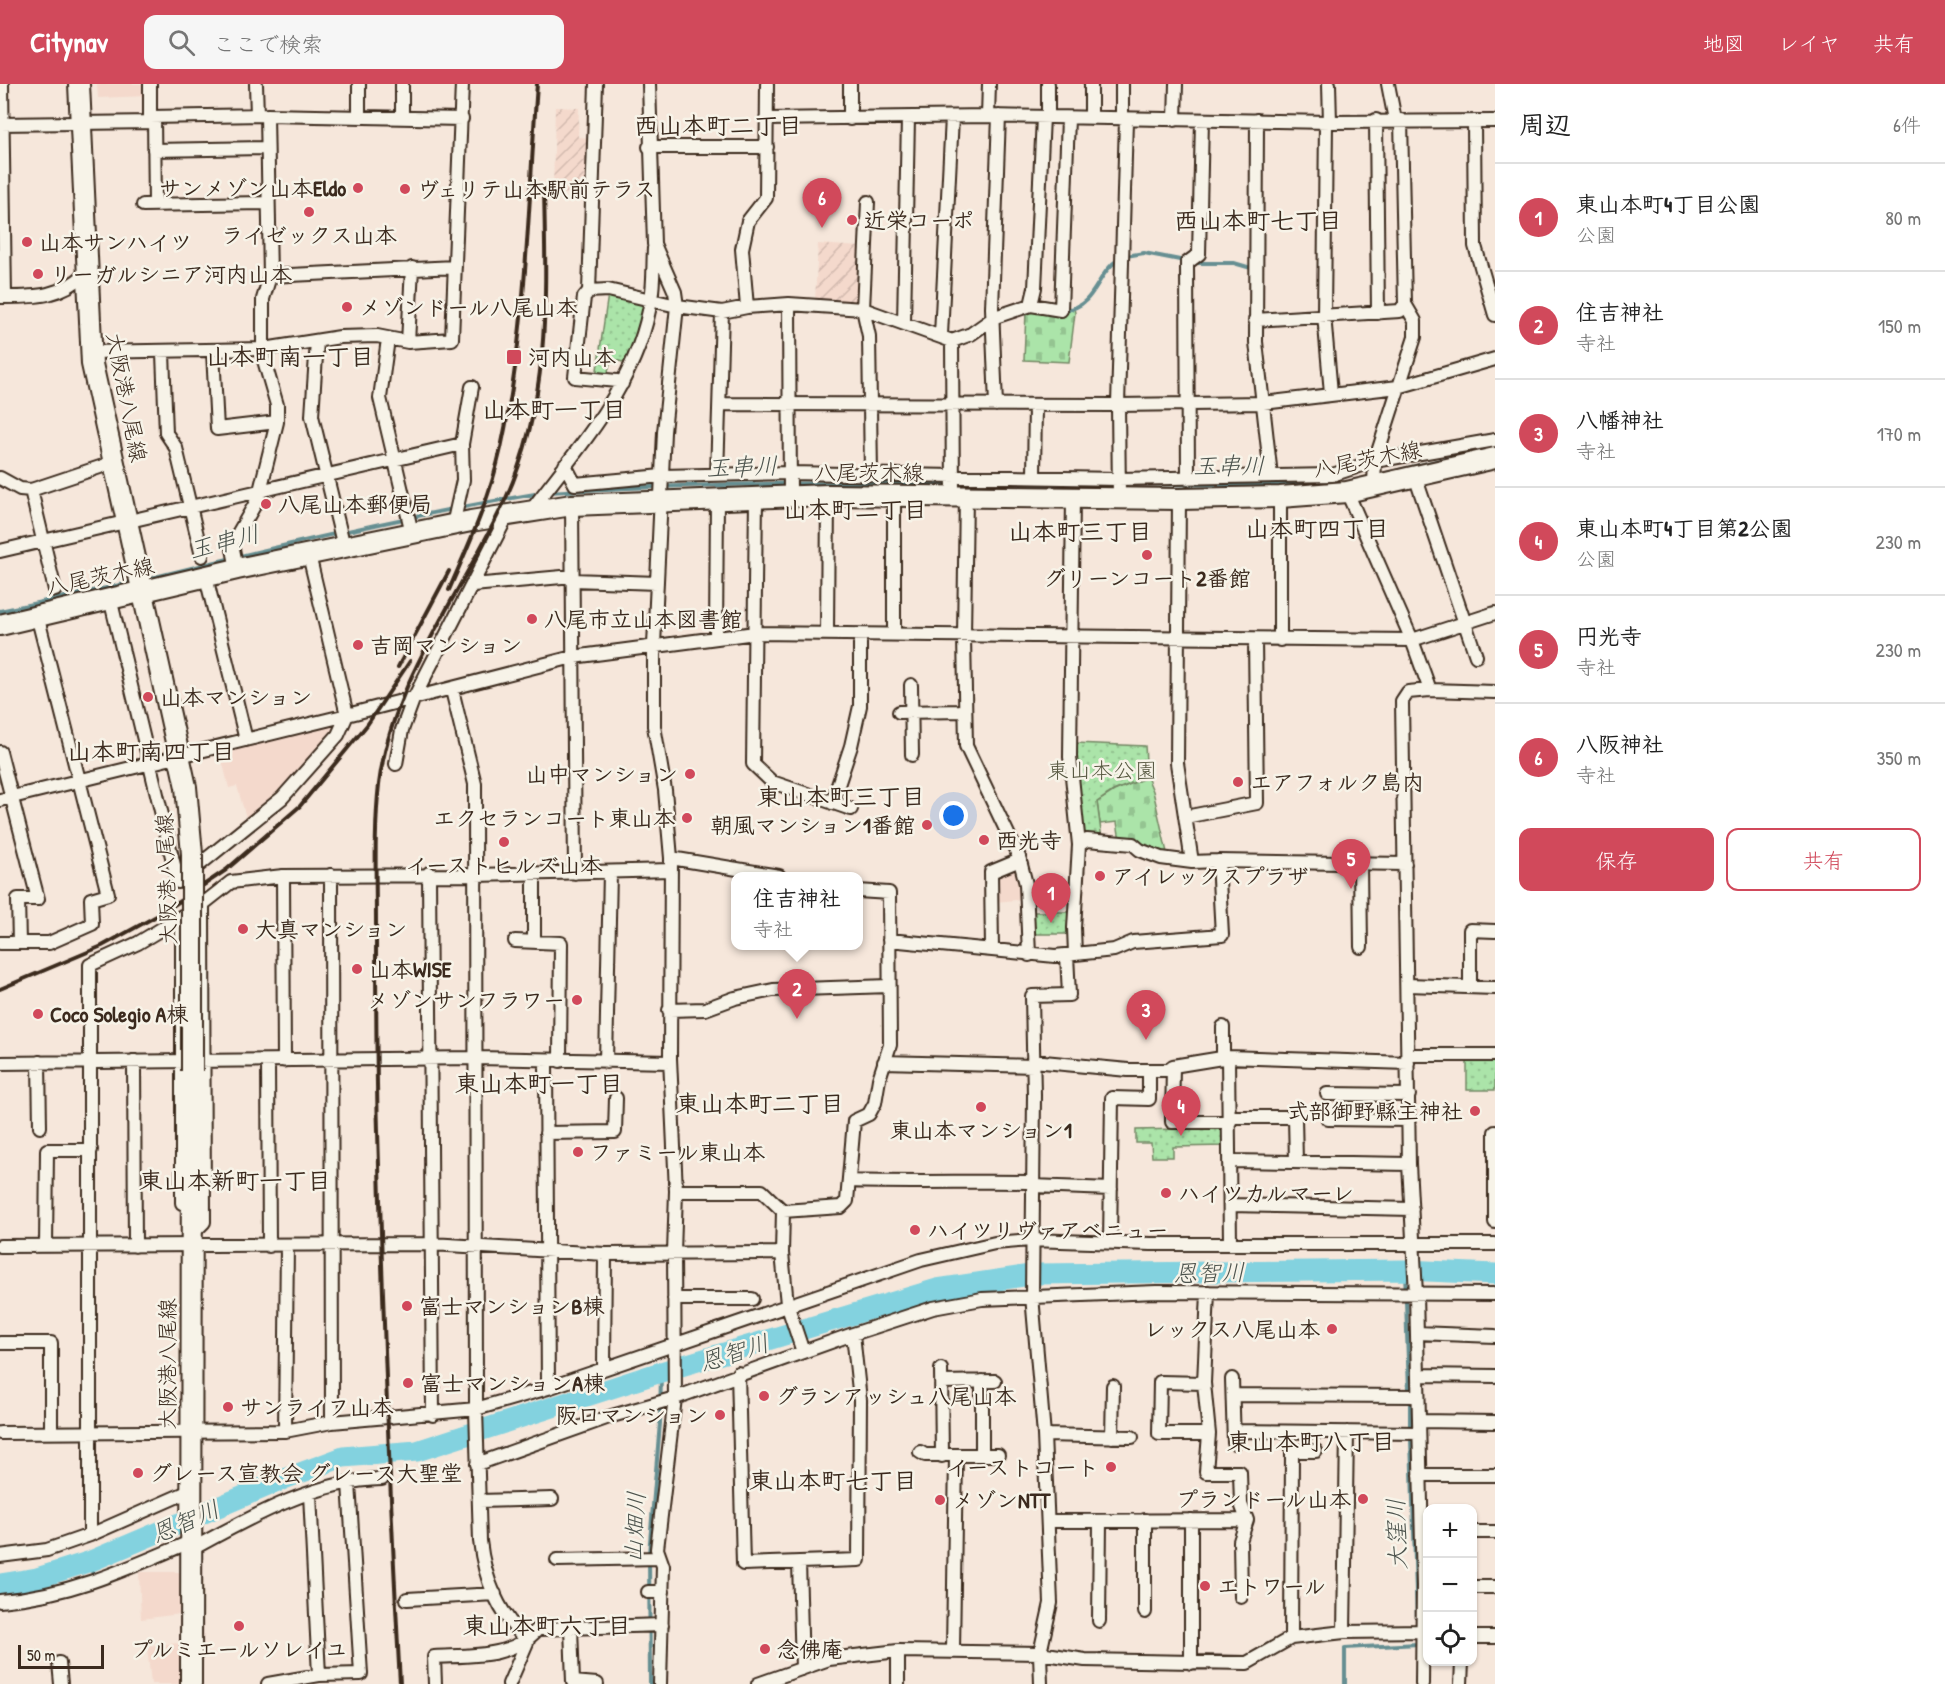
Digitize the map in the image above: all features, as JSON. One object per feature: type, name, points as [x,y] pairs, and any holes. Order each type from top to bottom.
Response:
[{"type":"main road","name":"大阪港八尾線","points":[[79,84],[90,352],[186,787],[192,854],[191,1684]]},
{"type":"main road","name":"八尾茨木線","points":[[0,625],[110,598],[141,583],[206,577],[235,562],[309,555],[453,525],[662,488],[717,498],[756,497],[790,483],[828,495],[894,495],[956,486],[1072,497],[1119,487],[1179,499],[1280,497],[1347,492],[1495,458]]},
{"type":"street","points":[[2,84],[2,297],[50,295],[73,284],[86,273]]},
{"type":"street","points":[[150,84],[150,117],[154,119],[154,150],[149,205],[268,203]]},
{"type":"street","points":[[235,562],[232,544],[261,490],[278,422],[277,405],[263,357],[263,299],[270,276],[267,148],[256,84]]},
{"type":"street","points":[[359,84],[359,115]]},
{"type":"street","points":[[402,84],[402,116]]},
{"type":"street","points":[[90,352],[163,353],[264,349],[340,337],[377,336],[408,342],[452,339],[462,84]]},
{"type":"street","points":[[596,84],[589,291],[584,297],[575,377],[617,381],[622,384]]},
{"type":"street","points":[[530,513],[600,418],[622,384],[636,352],[651,300],[654,244],[649,147],[649,84]]},
{"type":"street","points":[[747,307],[742,249],[748,221],[766,198],[767,84]]},
{"type":"street","points":[[850,84],[850,119]]},
{"type":"street","points":[[989,84],[994,116],[992,309],[996,405]]},
{"type":"street","points":[[1030,305],[1035,288],[1048,84]]},
{"type":"street","points":[[1091,84],[1091,118]]},
{"type":"street","points":[[1119,487],[1118,405],[1124,119],[1122,84]]},
{"type":"street","points":[[1175,120],[1176,84]]},
{"type":"street","points":[[1329,84],[1324,315],[1331,393]]},
{"type":"street","points":[[1374,484],[1375,461],[1415,337],[1415,321],[1405,304],[1398,120],[1388,84]]},
{"type":"street","points":[[1,124],[262,115],[359,115],[462,119]]},
{"type":"street","points":[[766,119],[994,116],[1328,122],[1495,121]]},
{"type":"street","points":[[904,323],[908,117]]},
{"type":"street","points":[[952,117],[946,338],[953,405],[964,636],[966,746],[1020,860],[1026,884],[1029,955]]},
{"type":"street","points":[[589,291],[608,290],[677,306],[722,312],[747,307],[789,304],[863,309],[946,338],[971,334],[994,317],[1030,305],[1061,310],[1068,118]]},
{"type":"street","points":[[1188,479],[1187,263],[1199,254],[1202,120]]},
{"type":"street","points":[[1257,120],[1255,320],[1271,476]]},
{"type":"street","points":[[1376,120],[1378,312]]},
{"type":"street","points":[[1474,121],[1475,246],[1495,315]]},
{"type":"street","points":[[649,147],[767,147]]},
{"type":"street","points":[[154,150],[267,148]]},
{"type":"street","points":[[868,202],[863,309],[869,336],[871,474]]},
{"type":"street","points":[[654,244],[675,292],[677,306],[664,432],[654,645],[654,726],[665,790],[671,864],[669,1010],[676,1191],[674,1346],[657,1549],[654,1558]]},
{"type":"street","points":[[270,276],[455,267]]},
{"type":"street","points":[[408,342],[412,268]]},
{"type":"street","points":[[789,304],[790,483]]},
{"type":"street","points":[[1255,320],[1400,311],[1405,304]]},
{"type":"street","points":[[717,475],[722,312]]},
{"type":"street","points":[[388,339],[380,398],[412,533]]},
{"type":"street","points":[[317,341],[312,416],[344,547]]},
{"type":"street","points":[[213,352],[217,429],[278,422]]},
{"type":"street","points":[[163,353],[166,433],[176,448],[202,556]]},
{"type":"street","points":[[720,404],[1263,403],[1331,393],[1398,387],[1495,358]]},
{"type":"street","points":[[453,525],[464,480],[462,444],[472,387]]},
{"type":"street","points":[[1034,476],[1035,405]]},
{"type":"street","points":[[565,465],[575,484],[662,488],[717,475],[790,483],[871,474],[956,486],[1034,476],[1119,487],[1188,479],[1332,475],[1375,461],[1495,440]]},
{"type":"street","points":[[0,551],[462,444]]},
{"type":"street","points":[[0,478],[20,489],[31,490],[115,462]]},
{"type":"street","points":[[1415,476],[1476,656]]},
{"type":"street","points":[[31,490],[55,590]]},
{"type":"street","points":[[1347,492],[1412,640],[1430,690]]},
{"type":"street","points":[[827,634],[828,495]]},
{"type":"street","points":[[894,495],[894,636]]},
{"type":"street","points":[[756,497],[753,764],[772,782],[851,809]]},
{"type":"street","points":[[1041,1684],[1040,1653],[1052,1603],[1044,1435],[1032,1294],[1032,996],[1069,996],[1079,845],[1070,757],[1072,497]]},
{"type":"street","points":[[1280,497],[1280,640]]},
{"type":"street","points":[[716,638],[717,498]]},
{"type":"street","points":[[1179,499],[1176,638],[1177,763],[1192,862]]},
{"type":"street","points":[[572,505],[575,873]]},
{"type":"street","points":[[396,764],[402,730],[413,700],[507,516]]},
{"type":"street","points":[[110,598],[178,882],[282,798],[338,735],[347,715],[309,555]]},
{"type":"street","points":[[206,577],[246,740]]},
{"type":"street","points":[[473,585],[573,578],[657,583]]},
{"type":"street","points":[[188,754],[413,700],[573,657],[755,633],[1412,640],[1495,613]]},
{"type":"street","points":[[0,943],[49,943],[92,924],[91,899],[108,894],[37,615]]},
{"type":"street","points":[[832,803],[851,746],[860,706],[860,635]]},
{"type":"street","points":[[1185,818],[1257,803],[1255,640]]},
{"type":"street","points":[[911,685],[905,712],[912,754]]},
{"type":"street","points":[[452,690],[475,784],[477,1464],[482,1562],[495,1594],[514,1628],[528,1640]]},
{"type":"street","points":[[1423,1509],[1420,1475],[1417,1333],[1409,1294],[1414,1245],[1409,1164],[1402,701],[1408,692],[1430,690],[1495,692]]},
{"type":"street","points":[[905,712],[965,711]]},
{"type":"street","points":[[0,752],[6,799],[38,899],[18,899],[19,943]]},
{"type":"street","points":[[6,799],[172,758]]},
{"type":"street","points":[[1079,845],[1086,840],[1133,844],[1140,850],[1161,858],[1192,862],[1405,864]]},
{"type":"street","points":[[992,950],[991,872],[1020,860]]},
{"type":"street","points":[[889,940],[1029,955],[1113,950],[1133,942],[1222,935],[1218,861]]},
{"type":"street","points":[[90,1535],[92,1150],[90,965],[138,943],[203,904],[231,882],[283,876],[610,872],[671,864],[743,872]]},
{"type":"street","points":[[1360,864],[1361,947]]},
{"type":"street","points":[[606,1062],[610,872]]},
{"type":"street","points":[[429,873],[433,1415]]},
{"type":"street","points":[[534,873],[534,941]]},
{"type":"street","points":[[331,875],[332,1422]]},
{"type":"street","points":[[283,876],[284,1061]]},
{"type":"street","points":[[676,1191],[762,1191],[783,1211],[841,1207],[847,1201],[854,1120],[869,1114],[875,1103],[890,1045],[889,892],[863,891]]},
{"type":"street","points":[[192,1064],[203,904]]},
{"type":"street","points":[[182,916],[192,1064]]},
{"type":"street","points":[[1470,987],[1470,930],[1495,931]]},
{"type":"street","points":[[515,941],[561,942],[560,1061]]},
{"type":"street","points":[[1408,985],[1495,988]]},
{"type":"street","points":[[669,1010],[705,1009],[735,998],[773,990],[889,986]]},
{"type":"street","points":[[1223,1027],[1230,1120],[1230,1244]]},
{"type":"street","points":[[1296,1162],[1295,1117],[1172,1122],[1173,1066],[1226,1057],[1408,1059],[1495,1055]]},
{"type":"street","points":[[0,1063],[134,1061],[192,1064],[432,1059],[670,1062]]},
{"type":"street","points":[[134,1061],[135,1246]]},
{"type":"street","points":[[268,1061],[269,1246]]},
{"type":"street","points":[[546,1061],[548,1388]]},
{"type":"street","points":[[39,1062],[40,1127]]},
{"type":"street","points":[[884,1062],[1033,1064],[1172,1070]]},
{"type":"street","points":[[1110,1243],[1112,1098],[1149,1099],[1149,1070]]},
{"type":"street","points":[[1327,1094],[1408,1095]]},
{"type":"street","points":[[546,1133],[615,1132],[616,1098]]},
{"type":"street","points":[[1328,1119],[1409,1120]]},
{"type":"street","points":[[1495,1132],[1495,1222]]},
{"type":"street","points":[[46,1246],[47,1150],[92,1150]]},
{"type":"street","points":[[1231,1161],[1409,1164]]},
{"type":"street","points":[[849,1180],[920,1183],[946,1180],[1111,1189]]},
{"type":"street","points":[[1230,1205],[1412,1209]]},
{"type":"street","points":[[783,1211],[782,1253],[788,1306],[803,1349]]},
{"type":"street","points":[[0,1246],[135,1246],[191,1241],[269,1246],[432,1244],[605,1254],[782,1253]]},
{"type":"street","points":[[0,1433],[285,1431],[332,1422],[477,1413],[604,1367],[674,1346],[921,1260],[995,1242],[1495,1244]]},
{"type":"street","points":[[285,1431],[287,1245]]},
{"type":"street","points":[[604,1367],[605,1254]]},
{"type":"street","points":[[1208,1292],[1204,1383],[1209,1434],[1206,1472],[1240,1472],[1241,1504],[1247,1520],[1240,1540],[1240,1598]]},
{"type":"street","points":[[477,1464],[513,1449],[738,1374],[803,1349],[933,1308],[982,1299],[1032,1294],[1208,1292],[1495,1294]]},
{"type":"street","points":[[674,1299],[752,1299]]},
{"type":"street","points":[[1417,1333],[1495,1335]]},
{"type":"street","points":[[738,1374],[743,1564],[859,1560],[860,1400],[853,1334]]},
{"type":"street","points":[[0,1343],[51,1343],[51,1433]]},
{"type":"street","points":[[1418,1375],[1495,1376]]},
{"type":"street","points":[[942,1456],[941,1376],[988,1381],[982,1455]]},
{"type":"street","points":[[1232,1379],[1234,1437],[1495,1422]]},
{"type":"street","points":[[1204,1383],[1160,1382],[1159,1434],[1209,1434]]},
{"type":"street","points":[[1112,1437],[1113,1386]]},
{"type":"street","points":[[1233,1395],[1418,1396]]},
{"type":"street","points":[[1344,1632],[1347,1432]]},
{"type":"street","points":[[1044,1435],[1132,1437]]},
{"type":"street","points":[[1291,1638],[1292,1451],[1316,1451]]},
{"type":"street","points":[[920,1452],[925,1455],[942,1456],[998,1455]]},
{"type":"street","points":[[953,1650],[956,1456]]},
{"type":"street","points":[[1420,1475],[1495,1475]]},
{"type":"street","points":[[0,1601],[39,1598],[70,1590],[192,1545],[310,1494],[358,1480],[382,1479]]},
{"type":"street","points":[[268,1684],[319,1675],[361,1674],[349,1483]]},
{"type":"street","points":[[0,1556],[47,1550],[90,1535],[192,1490]]},
{"type":"street","points":[[310,1494],[319,1675]]},
{"type":"street","points":[[479,1501],[552,1499]]},
{"type":"street","points":[[1145,1520],[1145,1612]]},
{"type":"street","points":[[1191,1520],[1191,1663]]},
{"type":"street","points":[[1048,1521],[1247,1520]]},
{"type":"street","points":[[1099,1621],[1100,1521]]},
{"type":"street","points":[[1477,1532],[1495,1532]]},
{"type":"street","points":[[557,1560],[654,1558],[663,1566],[655,1592],[660,1684]]},
{"type":"street","points":[[799,1562],[802,1669]]},
{"type":"street","points":[[1477,1587],[1495,1587]]},
{"type":"street","points":[[407,1599],[495,1594]]},
{"type":"street","points":[[509,1684],[528,1640],[538,1629],[655,1625]]},
{"type":"street","points":[[571,1628],[573,1682],[597,1684]]},
{"type":"street","points":[[758,1684],[829,1659],[898,1651],[953,1650],[1040,1653],[1085,1660],[1247,1663],[1291,1638],[1344,1632],[1423,1634]]},
{"type":"street","points":[[1477,1637],[1495,1638]]},
{"type":"street","points":[[435,1684],[434,1657],[500,1654],[528,1640]]},
{"type":"street","points":[[898,1651],[898,1684]]},
{"type":"street","points":[[59,1663],[61,1684]]},
{"type":"street","points":[[1422,1684],[1423,1666]]},
{"type":"street","points":[[1461,1684],[1462,1666]]},
{"type":"shaded area","points":[[97,84],[148,84],[148,96],[98,98]]},
{"type":"shaded area","points":[[555,107],[579,108],[578,137],[593,138],[591,194],[553,193]]},
{"type":"shaded area","points":[[818,244],[861,247],[858,303],[815,301]]},
{"type":"shaded area","points":[[332,724],[333,729],[300,769],[247,821],[237,786],[229,788],[220,752]]},
{"type":"shaded area","points":[[1015,869],[1020,871],[1025,899],[996,902],[997,875]]},
{"type":"shaded area","points":[[139,1572],[180,1572],[180,1614],[141,1619]]},
{"type":"shaded area","points":[[180,1643],[180,1684],[151,1684],[147,1646]]},
{"type":"green space","points":[[608,294],[646,300],[627,363],[611,359],[607,376],[596,377]]},
{"type":"green space","points":[[1063,307],[1074,308],[1075,313],[1069,362],[1024,360],[1026,312],[1044,312]]},
{"type":"green space","name":"東山本公園","points":[[1074,743],[1145,746],[1147,777],[1113,791],[1097,802],[1102,839],[1083,838]]},
{"type":"green space","points":[[1147,777],[1153,791],[1168,857],[1144,849],[1143,844],[1120,840],[1117,822],[1100,824],[1097,802],[1114,791]]},
{"type":"green space","points":[[1031,912],[1070,912],[1070,934],[1031,934]]},
{"type":"green space","points":[[1467,1061],[1495,1061],[1495,1090],[1467,1090]]},
{"type":"green space","points":[[1225,1128],[1225,1146],[1173,1147],[1173,1157],[1152,1157],[1151,1143],[1136,1143],[1136,1130]]},
{"type":"waterway","points":[[1126,256],[1144,253],[1185,261]]},
{"type":"waterway","points":[[1066,310],[1084,302],[1105,272],[1119,259]]},
{"type":"waterway","points":[[1195,263],[1234,263],[1251,268]]},
{"type":"waterway","name":"玉串川","points":[[1378,475],[1495,447]]},
{"type":"waterway","name":"玉串川","points":[[549,492],[744,484],[1330,484]]},
{"type":"waterway","name":"玉串川","points":[[147,579],[344,532],[541,493]]},
{"type":"waterway","name":"玉串川","points":[[0,611],[134,582]]},
{"type":"waterway","name":"大窪川","points":[[1405,1270],[1409,1392]]},
{"type":"waterway","name":"恩智川","points":[[0,1584],[37,1578],[91,1561],[284,1479],[343,1457],[417,1451],[661,1372],[937,1289],[1037,1274],[1405,1270],[1495,1274]]},
{"type":"waterway","name":"山畑川","points":[[650,1684],[649,1554],[660,1423],[661,1372]]},
{"type":"waterway","name":"大窪川","points":[[1410,1403],[1410,1429]]},
{"type":"waterway","name":"大窪川","points":[[1411,1439],[1417,1622]]},
{"type":"waterway","points":[[91,1561],[93,1577]]},
{"type":"waterway","name":"大窪川","points":[[1345,1684],[1345,1648],[1418,1644]]},
{"type":"railway","points":[[449,590],[491,485],[510,403],[525,267],[537,84]]},
{"type":"railway","points":[[400,1684],[387,1408],[377,1105],[376,819],[379,784],[386,745],[398,708],[431,637],[489,533],[521,461],[531,423],[543,345],[544,188]]},
{"type":"railway","points":[[398,667],[449,571]]},
{"type":"railway","points":[[0,989],[102,946],[162,913],[226,870],[300,806],[367,725],[410,661]]},
{"type":"place","name":"サンメゾン山本Eldo","points":[[358,188]]},
{"type":"place","name":"ヴェリテ山本駅前テラス","points":[[405,189]]},
{"type":"place","name":"ライゼックス山本","points":[[309,212]]},
{"type":"place","name":"近栄コーポ","points":[[852,220]]},
{"type":"place","name":"八阪神社","points":[[822,228]]},
{"type":"place","name":"山本サンハイツ","points":[[27,242]]},
{"type":"place","name":"リーガルシニア河内山本","points":[[38,274]]},
{"type":"place","name":"メゾンドール八尾山本","points":[[347,307]]},
{"type":"place","name":"河内山本","points":[[514,357]]},
{"type":"place","name":"八尾山本郵便局","points":[[266,504]]},
{"type":"place","name":"グリーンコート2番館","points":[[1147,555]]},
{"type":"place","name":"八尾市立山本図書館","points":[[532,619]]},
{"type":"place","name":"吉岡マンション","points":[[358,645]]},
{"type":"place","name":"山本マンション","points":[[148,697]]},
{"type":"place","name":"山中マンション","points":[[690,774]]},
{"type":"place","name":"エアフォルク島内","points":[[1238,782]]},
{"type":"place","name":"エクセランコート東山本","points":[[687,818]]},
{"type":"place","name":"朝風マンション1番館","points":[[927,825]]},
{"type":"place","name":"西光寺","points":[[984,840]]},
{"type":"place","name":"イーストヒルズ山本","points":[[504,842]]},
{"type":"place","name":"アイレックスプラザ","points":[[1100,876]]},
{"type":"place","name":"円光寺","points":[[1351,889]]},
{"type":"place","name":"東山本町4丁目公園","points":[[1051,923]]},
{"type":"place","name":"大真マンション","points":[[243,929]]},
{"type":"place","name":"山本WISE","points":[[357,969]]},
{"type":"place","name":"メゾンサンフラワー","points":[[577,1000]]},
{"type":"place","name":"Coco Solegio A棟","points":[[38,1014]]},
{"type":"place","name":"住吉神社","points":[[797,1019]]},
{"type":"place","name":"八幡神社","points":[[1146,1040]]},
{"type":"place","name":"東山本マンション1","points":[[981,1107]]},
{"type":"place","name":"式部御野縣主神社","points":[[1475,1111]]},
{"type":"place","name":"東山本町4丁目第2公園","points":[[1181,1136]]},
{"type":"place","name":"ファミール東山本","points":[[578,1152]]},
{"type":"place","name":"ハイツカルマーレ","points":[[1166,1193]]},
{"type":"place","name":"ハイツリヴァアベニュー","points":[[915,1230]]},
{"type":"place","name":"富士マンションB棟","points":[[407,1306]]},
{"type":"place","name":"レックス八尾山本","points":[[1332,1329]]},
{"type":"place","name":"富士マンションA棟","points":[[408,1383]]},
{"type":"place","name":"グランアッシュ八尾山本","points":[[764,1396]]},
{"type":"place","name":"サンライフ山本","points":[[228,1407]]},
{"type":"place","name":"阪口マンション","points":[[720,1415]]},
{"type":"place","name":"イーストコート","points":[[1111,1467]]},
{"type":"place","name":"グレース宣教会 グレース大聖堂","points":[[138,1473]]},
{"type":"place","name":"プランドール山本","points":[[1363,1499]]},
{"type":"place","name":"メゾンNTT","points":[[940,1500]]},
{"type":"place","name":"エトワール","points":[[1205,1586]]},
{"type":"place","name":"プルミエールソレイユ","points":[[239,1626]]},
{"type":"place","name":"念佛庵","points":[[765,1649]]},
{"type":"district","name":"西山本町二丁目","points":[[718,125]]},
{"type":"district","name":"西山本町七丁目","points":[[1258,220]]},
{"type":"district","name":"山本町南一丁目","points":[[290,356]]},
{"type":"district","name":"山本町一丁目","points":[[554,409]]},
{"type":"district","name":"山本町二丁目","points":[[855,509]]},
{"type":"district","name":"山本町四丁目","points":[[1317,528]]},
{"type":"district","name":"山本町三丁目","points":[[1080,531]]},
{"type":"district","name":"山本町南四丁目","points":[[151,751]]},
{"type":"district","name":"東山本町三丁目","points":[[841,796]]},
{"type":"district","name":"東山本町一丁目","points":[[539,1083]]},
{"type":"district","name":"東山本町二丁目","points":[[760,1103]]},
{"type":"district","name":"東山本新町一丁目","points":[[235,1180]]},
{"type":"district","name":"東山本町八丁目","points":[[1311,1441]]},
{"type":"district","name":"東山本町七丁目","points":[[833,1480]]},
{"type":"district","name":"東山本町六丁目","points":[[547,1625]]}]
